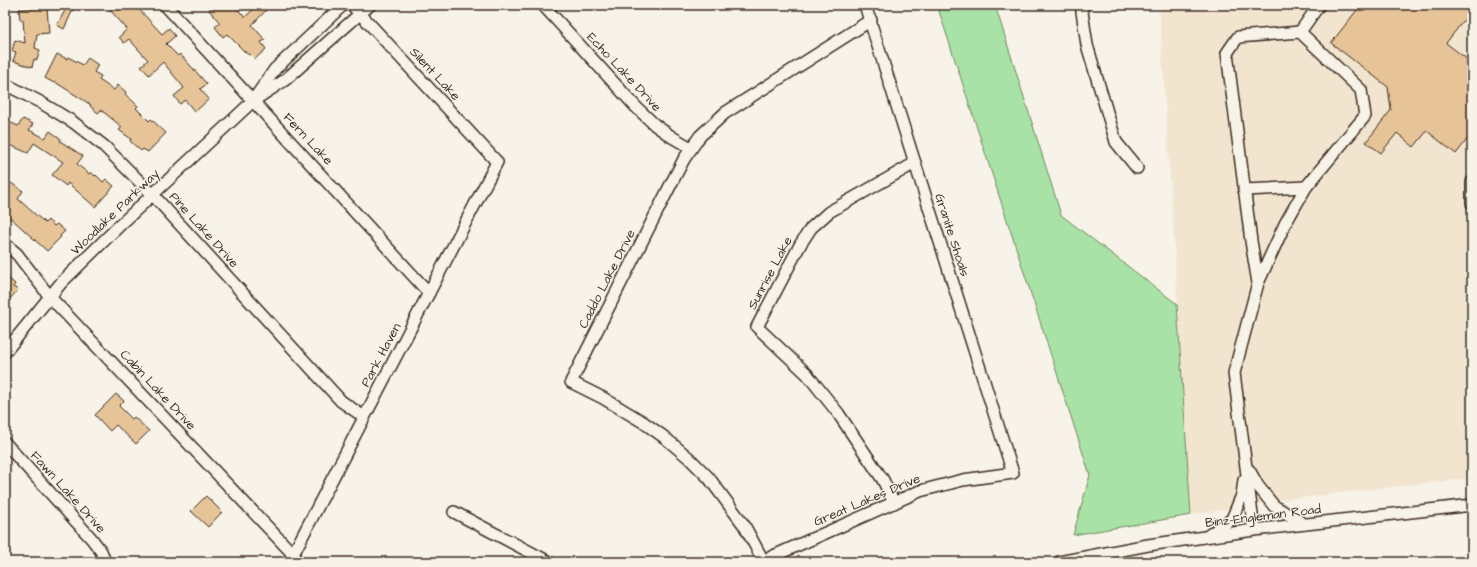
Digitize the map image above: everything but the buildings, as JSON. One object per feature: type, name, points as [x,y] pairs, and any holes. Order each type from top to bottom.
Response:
[{"type":"street","name":"Fern Lake","points":[[165,5],[429,293]]},
{"type":"street","name":"Woodlake Parkway","points":[[253,101],[275,70],[343,5]]},
{"type":"street","name":"Silent Lake","points":[[352,5],[497,162]]},
{"type":"street","name":"Woodlake Parkway","points":[[5,352],[61,283],[120,225],[253,101],[285,80],[370,5]]},
{"type":"street","name":"Echo Lake Drive","points":[[543,5],[645,116],[672,137],[691,148]]},
{"type":"street","name":"Granite Shoals","points":[[865,5],[1013,472]]},
{"type":"street","points":[[1082,5],[1087,45],[1116,142],[1137,168]]},
{"type":"street","points":[[1300,32],[1319,5]]},
{"type":"street","name":"Caddo Lake Drive","points":[[762,562],[744,525],[709,478],[689,458],[643,422],[603,398],[571,382],[671,184],[691,148],[700,136],[725,113],[871,20]]},
{"type":"street","points":[[1254,530],[1234,374],[1258,283],[1285,224],[1306,187],[1365,116],[1361,90],[1300,32],[1238,37],[1227,53],[1244,190],[1258,283]]},
{"type":"street","name":"Pine Lake Drive","points":[[5,84],[40,102],[73,122],[104,146],[153,195],[341,401],[364,417]]},
{"type":"street","name":"Park Haven","points":[[291,558],[497,162]]},
{"type":"street","name":"Sunrise Lake","points":[[894,503],[883,480],[838,413],[807,374],[757,327],[800,245],[811,228],[829,212],[914,163]]},
{"type":"street","points":[[1472,182],[1472,203]]},
{"type":"street","points":[[1244,190],[1306,187]]},
{"type":"street","name":"Cabin Lake Drive","points":[[5,244],[17,254],[50,297],[291,558]]},
{"type":"street","name":"Fawn Lake Drive","points":[[5,443],[92,538],[101,551],[106,562]]},
{"type":"street","points":[[1246,463],[1258,486],[1274,506],[1304,524]]},
{"type":"street","points":[[1207,537],[1232,519],[1242,495],[1246,463]]},
{"type":"street","name":"Great Lakes Drive","points":[[762,562],[920,491],[937,486],[1013,472]]},
{"type":"street","name":"Binz-Engleman Road","points":[[1059,562],[1085,559],[1254,530],[1472,505]]},
{"type":"street","points":[[454,512],[549,562]]},
{"type":"shaded area","points":[[1159,5],[1472,5],[1472,478],[1290,499],[1191,515]]},
{"type":"green space","points":[[937,5],[995,5],[1061,215],[1177,304],[1191,515],[1073,535],[1090,475]]}]
